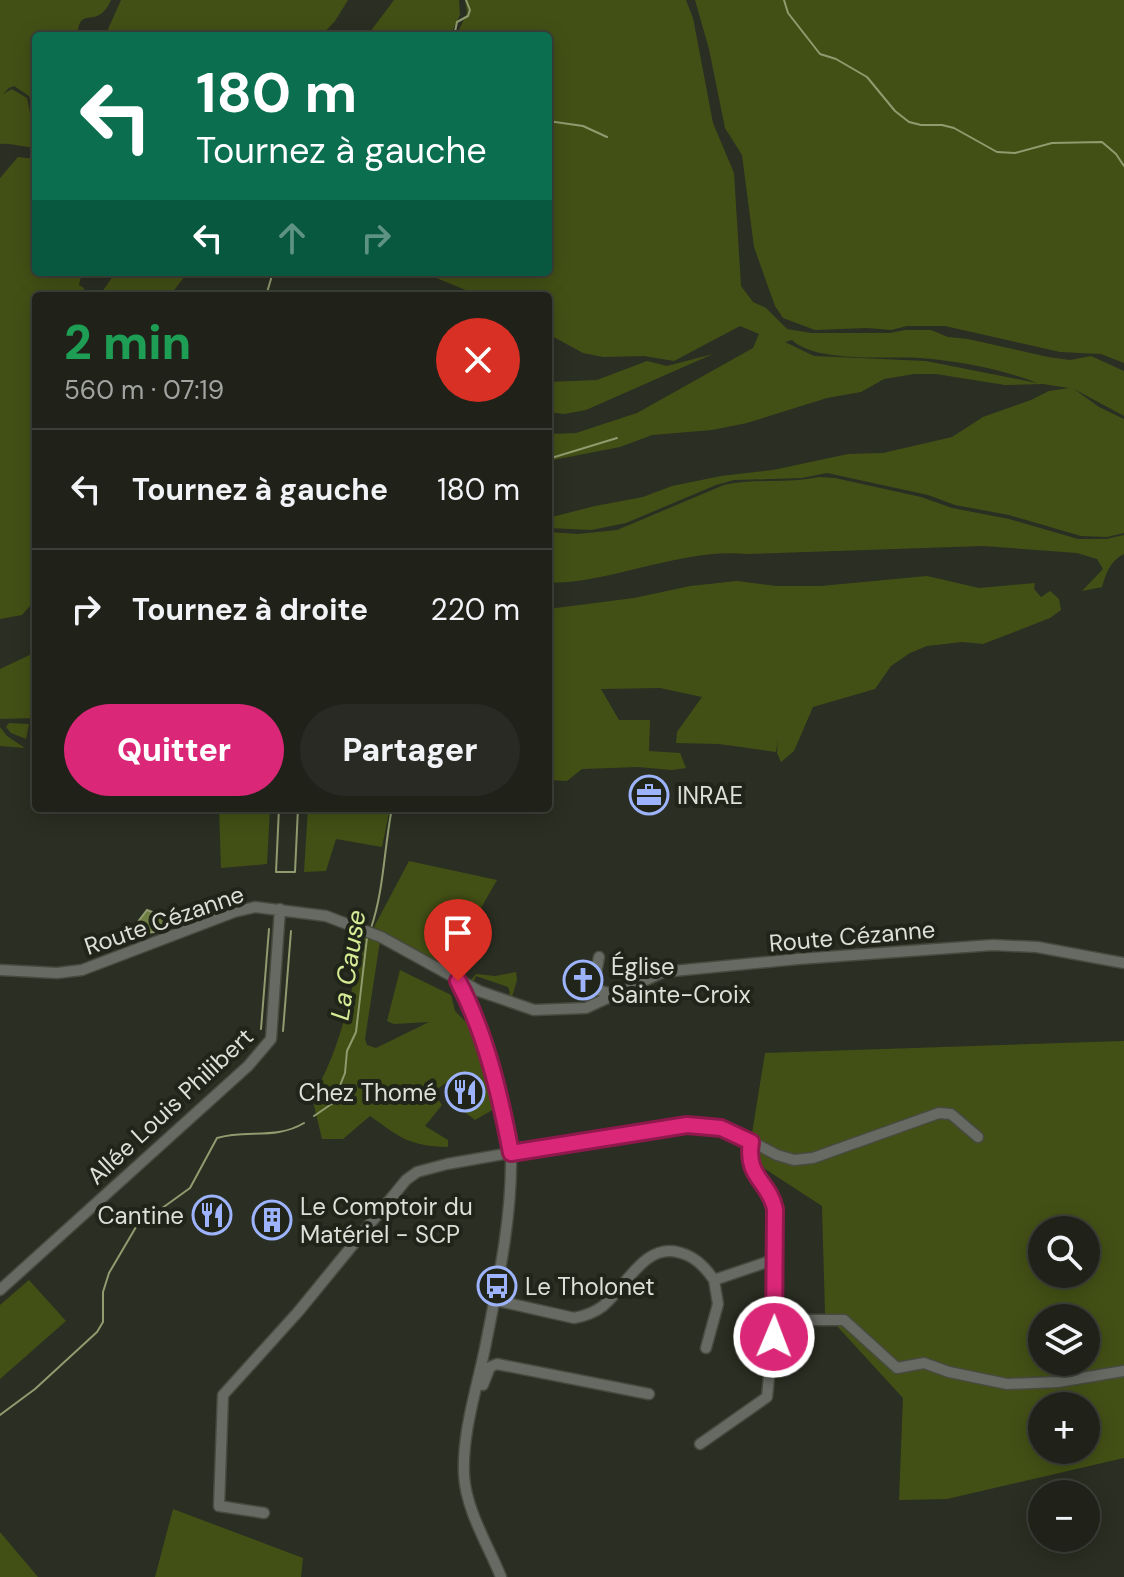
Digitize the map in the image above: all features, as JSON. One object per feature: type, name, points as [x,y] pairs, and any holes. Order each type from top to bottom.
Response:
[{"type":"street","name":"Route Cézanne","points":[[0,970],[57,973],[82,970],[241,909],[255,907],[317,914],[368,931],[458,981],[534,1010],[581,1009],[669,971],[967,946],[1037,947],[1124,963]]},
{"type":"street","name":"Allée Louis Philibert","points":[[0,1290],[269,1044],[280,909]]},
{"type":"street","points":[[599,957],[593,989],[618,995]]},
{"type":"street","points":[[458,981],[471,1005],[496,1084],[511,1153],[509,1200],[497,1286],[465,1456],[465,1485],[501,1577]]},
{"type":"street","points":[[264,1513],[219,1506],[223,1395],[298,1312],[410,1176],[447,1164],[687,1125],[721,1128],[777,1155],[803,1160],[944,1113],[951,1114],[978,1137]]},
{"type":"street","points":[[700,1444],[767,1397],[775,1314],[774,1203],[750,1164],[751,1142]]},
{"type":"street","points":[[494,1300],[568,1317],[587,1316],[607,1303],[647,1259],[667,1250],[690,1256],[714,1280],[718,1295],[717,1310],[706,1348]]},
{"type":"street","points":[[714,1280],[773,1260]]},
{"type":"street","points":[[775,1314],[789,1320],[844,1320],[897,1368],[924,1363],[949,1372],[1007,1384],[1058,1382],[1124,1371]]},
{"type":"street","points":[[476,1388],[481,1389],[490,1367],[497,1364],[649,1394]]},
{"type":"shaded area","points":[[0,0],[111,0],[101,14],[83,20],[79,32],[32,32],[32,105],[29,96],[14,86],[3,94],[12,89],[27,98],[32,116],[32,147],[0,144]]},
{"type":"shaded area","points":[[121,0],[348,0],[325,32],[107,32]]},
{"type":"shaded area","points":[[394,0],[459,0],[460,15],[452,32],[370,32]]},
{"type":"shaded area","points":[[465,0],[686,0],[693,18],[713,123],[734,173],[741,286],[753,302],[766,308],[787,329],[811,333],[931,330],[948,337],[1048,357],[1070,360],[1091,356],[1124,371],[1124,416],[1074,389],[1099,407],[1124,419],[1124,533],[1107,537],[1081,536],[1009,515],[827,473],[802,478],[734,480],[626,523],[591,530],[552,528],[552,517],[643,497],[672,486],[848,454],[883,453],[952,437],[983,417],[1049,391],[1069,388],[1043,384],[1005,385],[936,374],[914,374],[884,379],[861,392],[827,398],[747,423],[712,430],[652,435],[620,447],[552,460],[552,434],[576,433],[637,413],[753,348],[759,334],[740,326],[674,361],[644,356],[603,357],[583,353],[552,336],[552,292],[470,292],[432,276],[552,276],[552,32],[458,32],[467,13]],"holes":[[[792,340],[817,352],[949,361],[995,370],[1037,383],[926,361],[814,356],[785,342]]]},
{"type":"shaded area","points":[[695,0],[1124,0],[1124,363],[1101,354],[1060,352],[945,326],[815,330],[783,318],[775,306],[754,247],[742,155],[725,128],[709,49]]},
{"type":"shaded area","points":[[18,157],[32,159],[32,276],[81,276],[79,285],[84,288],[84,292],[32,292],[32,604],[22,615],[0,619],[0,178]]},
{"type":"shaded area","points":[[113,276],[185,276],[171,292],[102,292]]},
{"type":"shaded area","points":[[713,354],[586,410],[552,412],[552,382],[597,380],[647,361],[667,366]]},
{"type":"shaded area","points":[[835,478],[1009,519],[1078,539],[1106,539],[1124,535],[1124,554],[1112,564],[1102,587],[1082,591],[1103,569],[1097,559],[1077,553],[983,546],[697,556],[598,578],[552,583],[552,532],[578,534],[617,530],[724,485]]},
{"type":"shaded area","points":[[927,576],[979,588],[1035,583],[1034,589],[1041,597],[1050,591],[1059,599],[1061,610],[1050,618],[983,644],[962,642],[927,646],[910,653],[891,666],[875,689],[813,707],[794,751],[781,762],[777,753],[778,739],[776,752],[719,744],[676,743],[677,732],[702,697],[660,688],[601,689],[619,720],[650,720],[649,751],[680,753],[686,768],[582,769],[567,781],[552,780],[552,608],[737,581],[777,586],[821,586]]},
{"type":"shaded area","points":[[32,654],[32,718],[0,719],[0,669]]},
{"type":"shaded area","points":[[9,723],[29,724],[26,739],[11,733],[6,727]]},
{"type":"shaded area","points":[[0,727],[7,736],[25,748],[0,746]]},
{"type":"shaded area","points":[[219,812],[270,812],[267,864],[221,868]]},
{"type":"shaded area","points":[[308,812],[389,812],[382,847],[336,839],[326,871],[304,872]]},
{"type":"shaded area","points":[[409,861],[497,880],[448,966],[374,927]]},
{"type":"shaded area","points":[[147,910],[165,917],[166,924],[154,932],[135,934],[134,927]]},
{"type":"shaded area","points":[[364,934],[380,941],[365,1039],[367,1045],[376,1048],[429,1022],[394,1024],[387,1021],[400,970],[451,995],[455,1011],[472,1028],[494,1109],[475,1120],[462,1110],[478,1089],[457,1075],[433,1092],[442,1105],[425,1126],[448,1140],[448,1147],[424,1145],[406,1139],[370,1116],[343,1139],[322,1139],[312,1097],[338,1038]]},
{"type":"shaded area","points":[[516,972],[511,1000],[507,999],[510,992],[508,987],[476,976],[473,983],[470,981],[476,974],[495,976]]},
{"type":"shaded area","points":[[1124,1041],[1124,1458],[1100,1464],[1100,1392],[1028,1392],[1028,1464],[1098,1464],[947,1499],[899,1500],[903,1398],[825,1313],[822,1206],[748,1158],[765,1053]]},
{"type":"shaded area","points":[[29,1280],[66,1321],[0,1379],[0,1305]]},
{"type":"shaded area","points":[[173,1509],[303,1558],[301,1577],[155,1577]]},
{"type":"shaded area","points":[[0,1532],[38,1577],[0,1577]]},
{"type":"waterway","name":"La Cause","points":[[455,32],[457,22],[468,16],[470,10],[466,0]]},
{"type":"waterway","points":[[784,0],[788,13],[820,54],[836,59],[867,77],[895,111],[909,122],[954,128],[997,152],[1015,153],[1052,143],[1102,142],[1124,166]]},
{"type":"waterway","points":[[552,122],[583,126],[607,137]]},
{"type":"waterway","name":"La Cause","points":[[267,292],[272,276]]},
{"type":"waterway","points":[[552,458],[617,438]]},
{"type":"waterway","points":[[279,812],[276,872],[295,872],[298,812]]},
{"type":"waterway","name":"La Cause","points":[[371,928],[379,899],[391,812]]},
{"type":"waterway","points":[[261,1029],[269,929]]},
{"type":"waterway","points":[[283,1031],[291,931]]},
{"type":"waterway","name":"La Cause","points":[[314,1116],[333,1103],[345,1073],[347,1051],[356,1032],[367,938]]},
{"type":"waterway","name":"La Cause","points":[[0,1415],[35,1389],[97,1332],[103,1322],[103,1292],[109,1273],[136,1227],[190,1188],[217,1138],[272,1133],[304,1123]]},
{"type":"place","name":"INRAE","points":[[649,795]]},
{"type":"place","name":"Église Sainte-Croix","points":[[583,980]]},
{"type":"place","name":"Chez Thomé","points":[[465,1092]]},
{"type":"place","name":"Cantine","points":[[212,1215]]},
{"type":"place","name":"Le Comptoir du Matériel - SCP","points":[[272,1220]]},
{"type":"place","name":"Le Tholonet","points":[[497,1286]]},
{"type":"route","points":[[458,981],[471,1005],[496,1084],[511,1153],[687,1125],[721,1128],[751,1142],[750,1164],[775,1209],[774,1337]]}]
